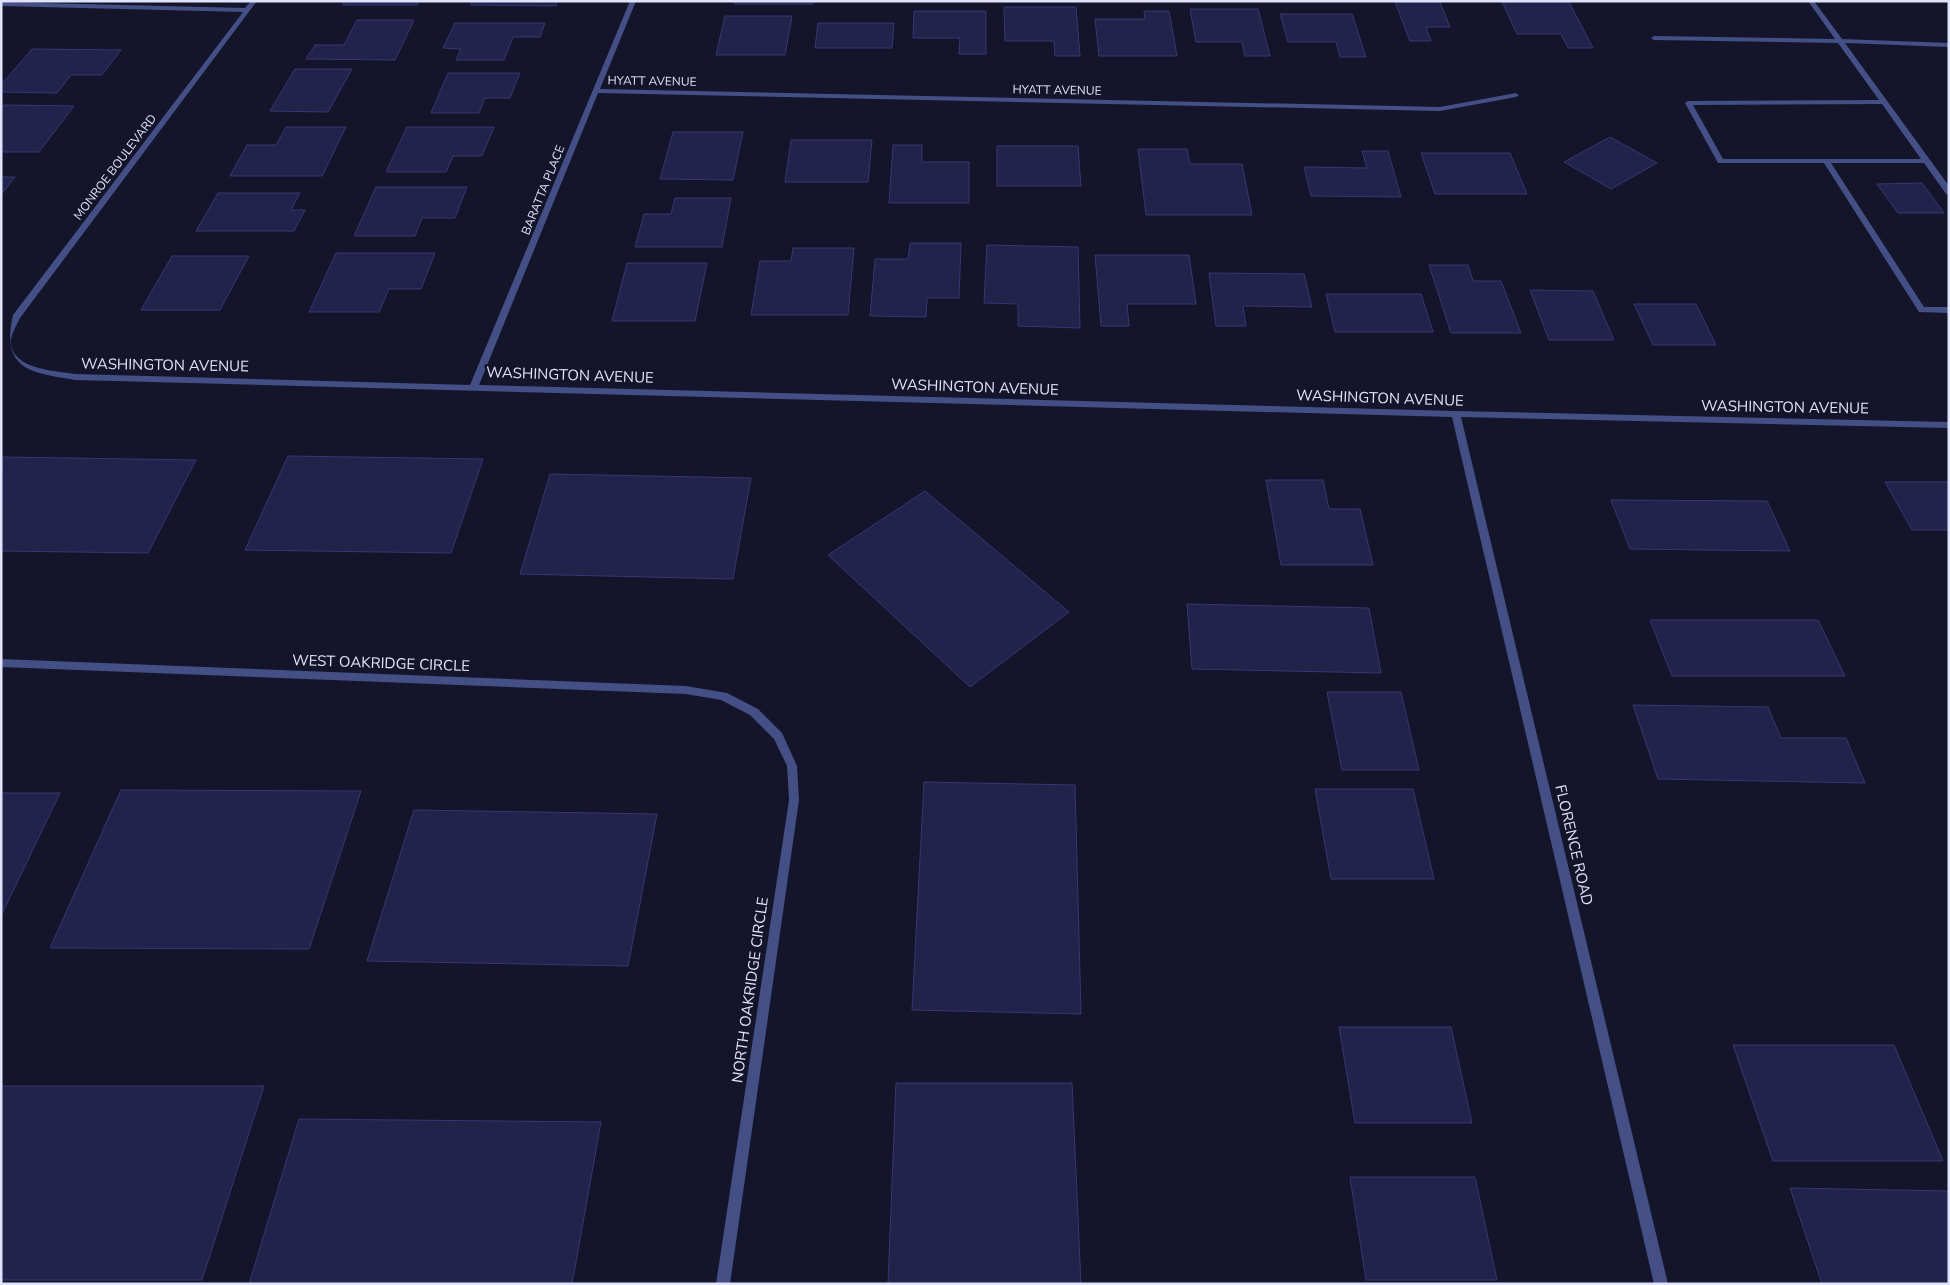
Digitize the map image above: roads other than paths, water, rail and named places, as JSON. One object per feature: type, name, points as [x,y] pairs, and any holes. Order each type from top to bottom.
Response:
[{"type":"street","name":"MONROE BOULEVARD","points":[[8,352],[7,339],[16,318],[254,1]]},
{"type":"street","name":"BARATTA PLACE","points":[[474,386],[633,1]]},
{"type":"street","points":[[1811,1],[1949,192]]},
{"type":"street","points":[[1,4],[248,10]]},
{"type":"street","points":[[1654,38],[1949,45]]},
{"type":"street","name":"HYATT AVENUE","points":[[596,92],[1440,109],[1516,95]]},
{"type":"street","points":[[1883,102],[1688,103],[1721,161],[1926,161]]},
{"type":"street","points":[[1826,161],[1922,310],[1949,310]]},
{"type":"street","name":"WASHINGTON AVENUE","points":[[8,352],[20,366],[75,377],[474,386],[1456,414],[1949,424]]},
{"type":"street","name":"FLORENCE ROAD","points":[[1456,414],[1661,1284]]},
{"type":"street","name":"WEST OAKRIDGE CIRCLE","points":[[1,662],[686,690],[723,696],[754,712]]},
{"type":"street","name":"NORTH OAKRIDGE CIRCLE","points":[[723,1284],[794,800],[792,766],[778,736],[754,712]]}]
